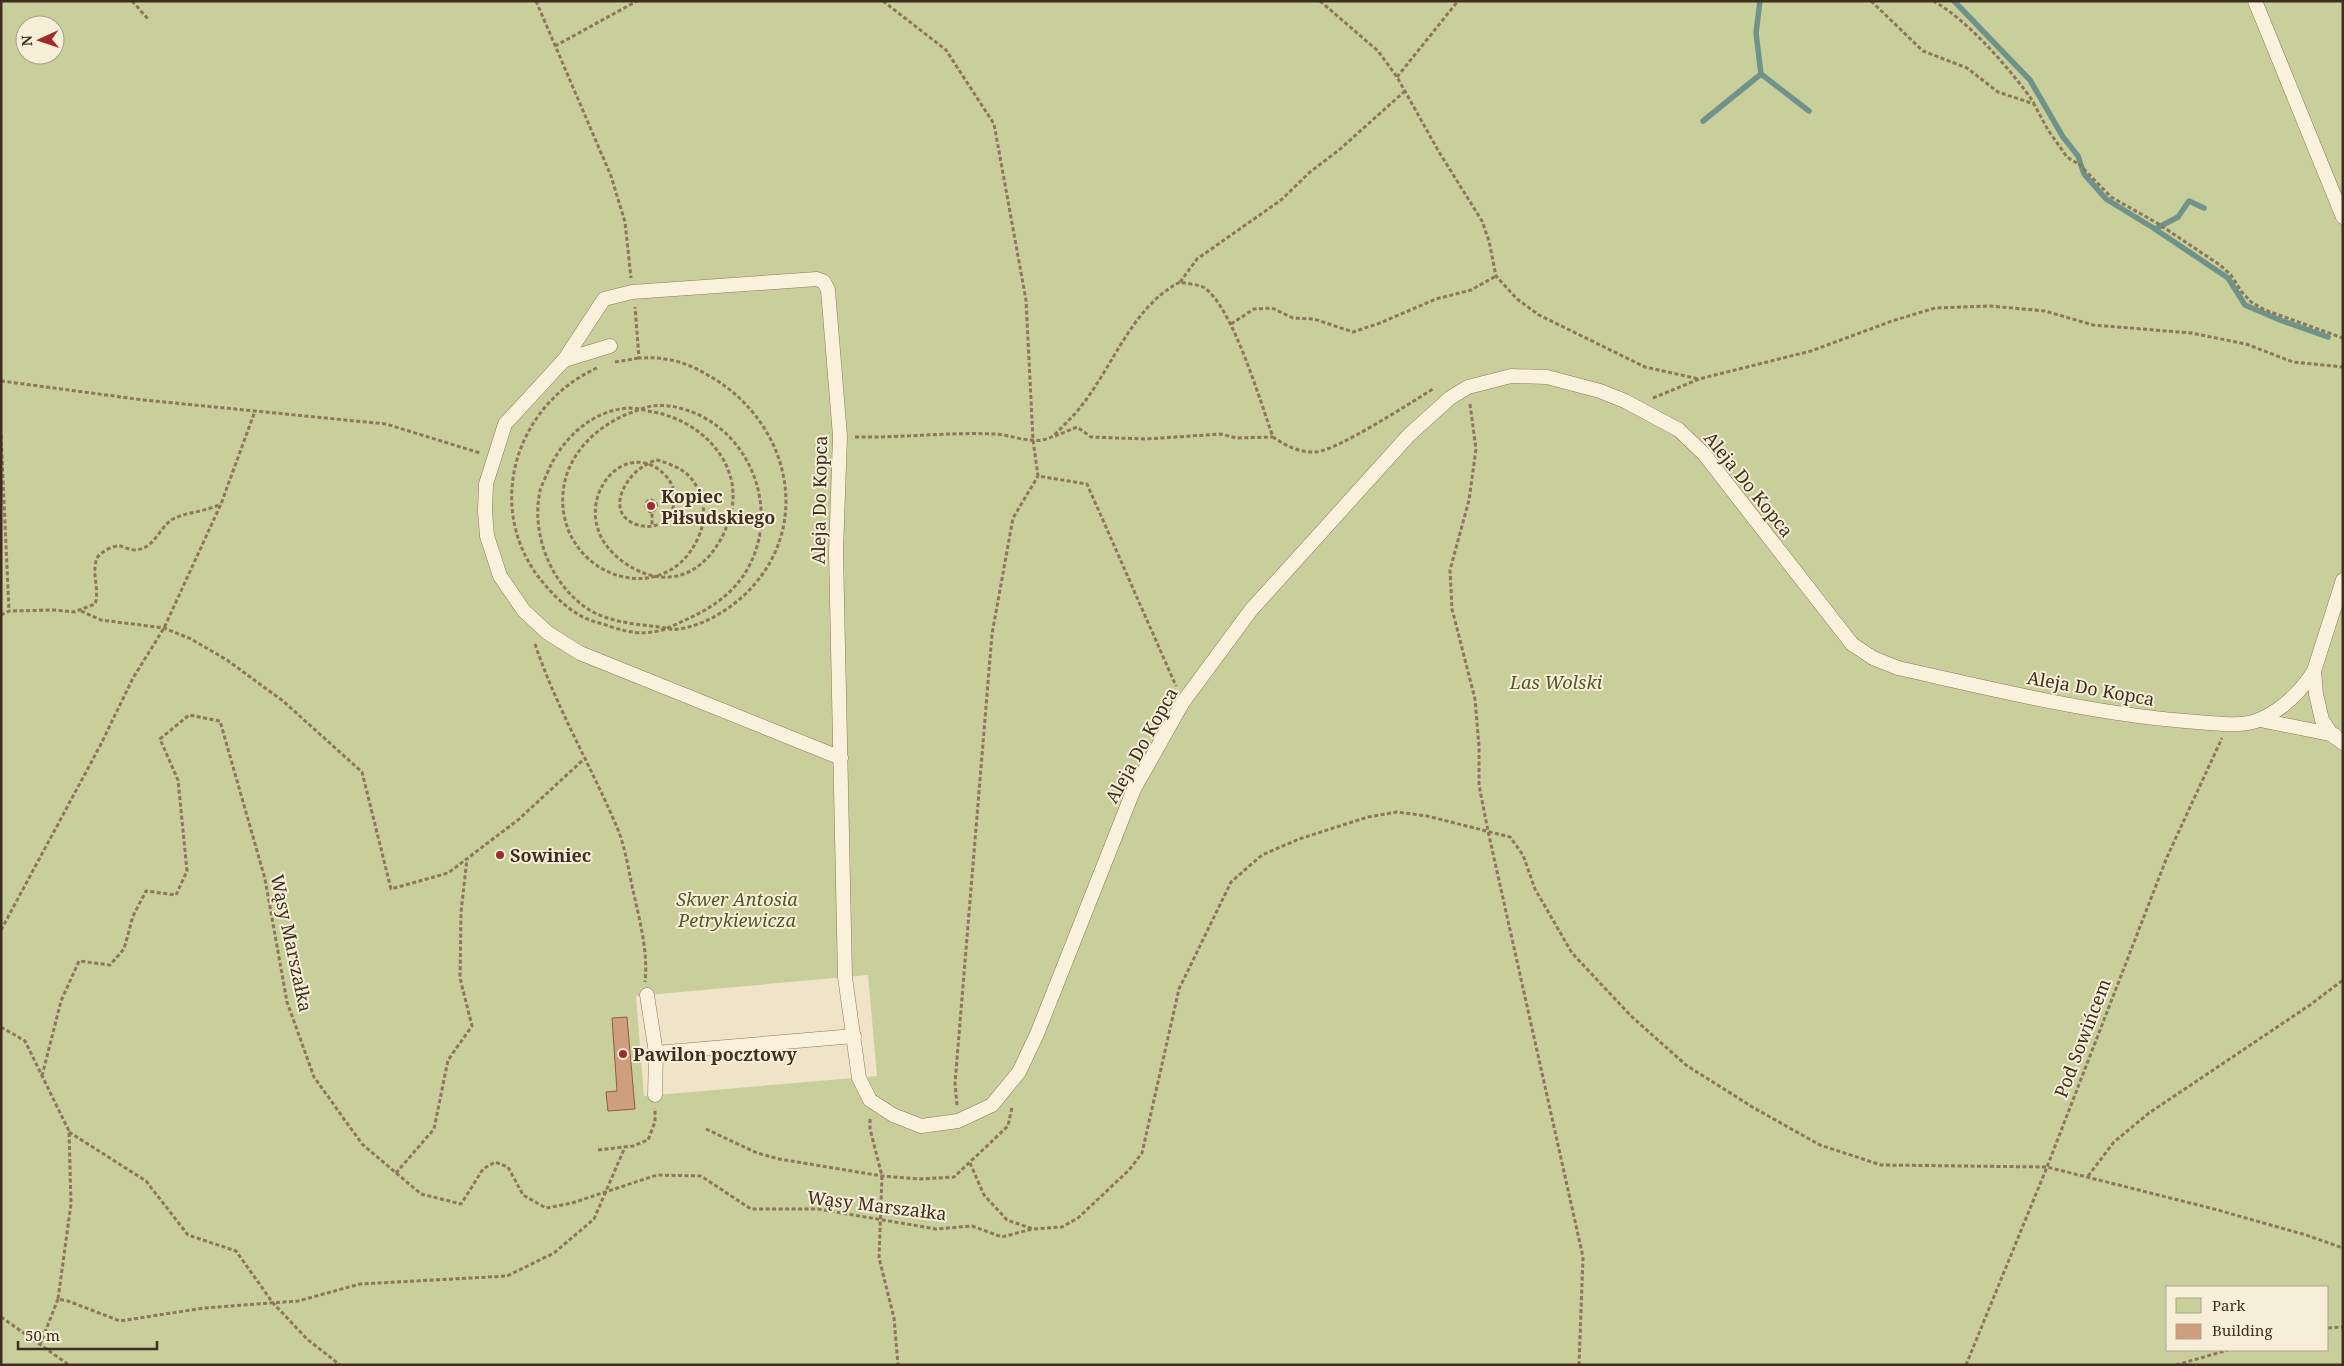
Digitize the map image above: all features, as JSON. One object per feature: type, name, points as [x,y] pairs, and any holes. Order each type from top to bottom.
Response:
[{"type":"street","points":[[2256,1],[2343,218]]},
{"type":"street","name":"Aleja Do Kopca","points":[[564,360],[604,299],[632,292],[817,279],[824,282],[828,290],[840,436],[836,552],[845,970],[859,1078],[870,1100],[894,1115],[922,1126],[958,1120],[992,1105],[1019,1072],[1037,1034],[1134,789],[1183,702],[1252,610],[1389,457],[1409,435],[1443,404],[1468,387],[1511,376],[1547,377],[1600,391],[1625,401],[1679,430],[1704,454],[1852,644],[1872,658],[1898,668],[2088,710],[2161,719],[2228,724],[2260,720],[2296,696],[2314,671]]},
{"type":"street","points":[[610,346],[564,360],[505,424],[486,484],[485,512],[487,536],[500,576],[524,611],[548,633],[597,661],[841,758]]},
{"type":"street","points":[[2339,738],[2322,720],[2316,694],[2314,671],[2343,580]]},
{"type":"street","points":[[2260,720],[2339,738]]},
{"type":"street","points":[[646,990],[656,1053],[655,1095]]},
{"type":"street","points":[[656,1053],[854,1036]]},
{"type":"path","points":[[132,1],[148,19]]},
{"type":"path","points":[[536,1],[610,176],[625,222],[630,268]]},
{"type":"path","points":[[555,46],[637,1]]},
{"type":"path","points":[[883,1],[946,50],[994,124],[1026,300],[1033,440],[1038,476],[1013,518],[992,634],[955,1083],[958,1120]]},
{"type":"path","points":[[1320,1],[1378,51],[1398,77],[1482,221],[1489,241],[1496,276],[1517,299],[1539,315],[1644,366],[1699,379]]},
{"type":"path","points":[[1398,77],[1458,1]]},
{"type":"path","points":[[1871,1],[1923,51],[1967,68],[1998,92],[2034,104]]},
{"type":"path","points":[[1933,1],[1948,9],[2016,78],[2067,157],[2080,165],[2111,197],[2157,223],[2220,265],[2251,302],[2265,310],[2343,338]]},
{"type":"path","points":[[1052,437],[1080,409],[1141,315],[1160,295],[1180,282],[1197,259],[1281,200],[1310,172],[1339,150],[1405,91]]},
{"type":"path","points":[[1231,324],[1254,309],[1272,308],[1293,318],[1314,319],[1352,332],[1380,323],[1436,300],[1471,290],[1496,276]]},
{"type":"path","points":[[1180,282],[1203,287],[1219,302],[1231,324],[1273,437],[1289,448],[1317,452],[1338,444],[1442,384]]},
{"type":"path","points":[[1625,401],[1654,398],[1699,379],[1812,351],[1892,321],[1935,308],[1990,306],[2045,311],[2092,325],[2191,333],[2246,344],[2293,362],[2343,367]]},
{"type":"path","points":[[635,308],[639,358]]},
{"type":"path","points":[[600,367],[585,374],[559,393],[542,410],[520,449],[514,472],[512,516],[516,536],[524,556],[548,590],[582,617],[632,632],[656,633],[681,629],[708,620],[729,608],[752,589],[774,556],[786,516],[786,486],[780,460],[764,424],[732,390],[696,368],[667,359],[639,358],[611,362]]},
{"type":"path","points":[[1,380],[144,400],[386,424],[494,457]]},
{"type":"path","points":[[1468,387],[1476,449],[1469,500],[1450,570],[1452,610],[1475,699],[1479,746],[1479,785],[1488,831],[1583,1257],[1579,1365]]},
{"type":"path","points":[[667,630],[657,626],[638,626],[619,621],[586,608],[562,583],[547,560],[538,526],[540,489],[557,452],[577,429],[602,415],[621,409],[640,409],[667,414],[698,428],[717,450],[731,476],[733,507],[723,535],[710,556],[686,574],[664,579],[655,577],[628,567],[608,550],[597,533],[594,512],[603,481],[627,464],[640,460],[649,463],[668,479],[676,495],[676,505],[672,513],[660,524],[652,526],[639,525],[628,520],[622,511],[619,499],[623,486],[632,474],[649,463],[656,460],[673,465],[693,480],[701,498],[704,522],[692,551],[671,569],[655,577],[642,580],[604,571],[588,558],[574,540],[564,515],[564,486],[572,458],[588,438],[601,427],[640,409],[660,405],[678,408],[701,416],[714,424],[739,447],[756,477],[760,493],[761,514],[758,541],[745,572],[732,589],[716,604],[667,630]]},
{"type":"path","points":[[1,930],[100,746],[133,678],[164,628],[221,504],[255,411]]},
{"type":"path","points":[[840,436],[887,438],[993,434],[1033,440],[1052,437],[1077,427],[1091,437],[1145,439],[1221,434],[1236,438],[1273,437]]},
{"type":"path","points":[[1,434],[9,611]]},
{"type":"path","points":[[1038,476],[1087,484],[1183,702]]},
{"type":"path","points":[[81,611],[95,604],[98,596],[95,569],[98,556],[103,552],[118,546],[136,550],[156,540],[162,529],[173,519],[201,512],[221,504]]},
{"type":"path","points":[[652,512],[652,526]]},
{"type":"path","points":[[1,615],[9,611],[81,611],[101,620],[164,628],[191,639],[235,666],[284,702],[362,772],[391,889],[448,873],[518,820],[584,759]]},
{"type":"path","points":[[533,639],[542,667],[617,827],[640,924],[646,968],[646,990]]},
{"type":"path","name":"Wąsy Marszałka","points":[[42,1076],[61,1001],[79,961],[110,966],[124,949],[133,916],[146,891],[176,894],[187,871],[178,780],[160,739],[189,715],[220,721],[265,879],[288,1002],[314,1077],[362,1144],[421,1194],[461,1204],[483,1169],[495,1162],[508,1167],[523,1195],[546,1208],[572,1203],[657,1175],[701,1176],[751,1209],[818,1209],[936,1229],[972,1226],[1002,1237],[1033,1229]]},
{"type":"path","name":"Pod Sowińcem","points":[[1966,1365],[2047,1167],[2167,857],[2228,724]]},
{"type":"path","points":[[970,1163],[984,1195],[1007,1220],[1033,1229],[1062,1227],[1078,1218],[1130,1170],[1142,1153],[1180,989],[1231,882],[1262,855],[1299,839],[1368,817],[1397,812],[1427,816],[1510,837],[1523,856],[1535,889],[1572,953],[1631,1016],[1686,1065],[1754,1108],[1820,1145],[1881,1165],[2047,1167],[2088,1176],[2297,1232],[2343,1248]]},
{"type":"path","points":[[396,1173],[434,1130],[448,1060],[472,1026],[460,978],[461,912],[467,859]]},
{"type":"path","points":[[2088,1176],[2114,1142],[2149,1113],[2310,1005],[2343,980]]},
{"type":"path","points":[[1,1027],[25,1041],[68,1131],[71,1204],[58,1300],[40,1345]]},
{"type":"path","points":[[598,1150],[625,1147],[648,1140],[654,1122],[655,1095]]},
{"type":"path","points":[[706,1129],[757,1153],[779,1160],[882,1176],[920,1179],[954,1177],[1008,1126],[1014,1099]]},
{"type":"path","points":[[870,1100],[870,1129],[882,1176],[879,1258],[894,1318],[898,1365]]},
{"type":"path","points":[[68,1131],[146,1181],[188,1235],[236,1251],[273,1303],[307,1339],[340,1365]]},
{"type":"path","points":[[58,1300],[68,1301],[120,1322],[204,1308],[298,1301],[360,1284],[507,1276],[554,1253],[594,1219],[625,1147]]},
{"type":"path","points":[[1,1317],[70,1365]]},
{"type":"path","points":[[2329,1328],[2343,1327]]},
{"type":"path","points":[[2176,1365],[2225,1351]]},
{"type":"green space","name":"Las Wolski","points":[[1,1],[2343,1],[2343,1365],[1,1365]],"holes":[[[868,975],[877,1076],[644,1096],[636,996]]]},
{"type":"building","name":"Pawilon pocztowy","points":[[627,1017],[635,1109],[608,1111],[606,1092],[617,1091],[612,1018]]},
{"type":"waterway","points":[[1760,1],[1756,33],[1761,74],[1809,111]]},
{"type":"waterway","points":[[1954,1],[2030,80],[2063,137],[2078,156],[2084,174],[2106,199],[2155,229],[2178,217],[2189,201],[2204,208]]},
{"type":"waterway","points":[[1703,121],[1761,74]]},
{"type":"waterway","points":[[2155,229],[2228,278],[2245,305],[2328,337]]},
{"type":"place","name":"Kopiec Piłsudskiego","points":[[651,506]]},
{"type":"place","name":"Sowiniec","points":[[500,855]]},
{"type":"place","name":"Pawilon pocztowy","points":[[623,1054]]},
{"type":"park label","name":"Skwer Antosia Petrykiewicza","points":[[737,910]]}]
